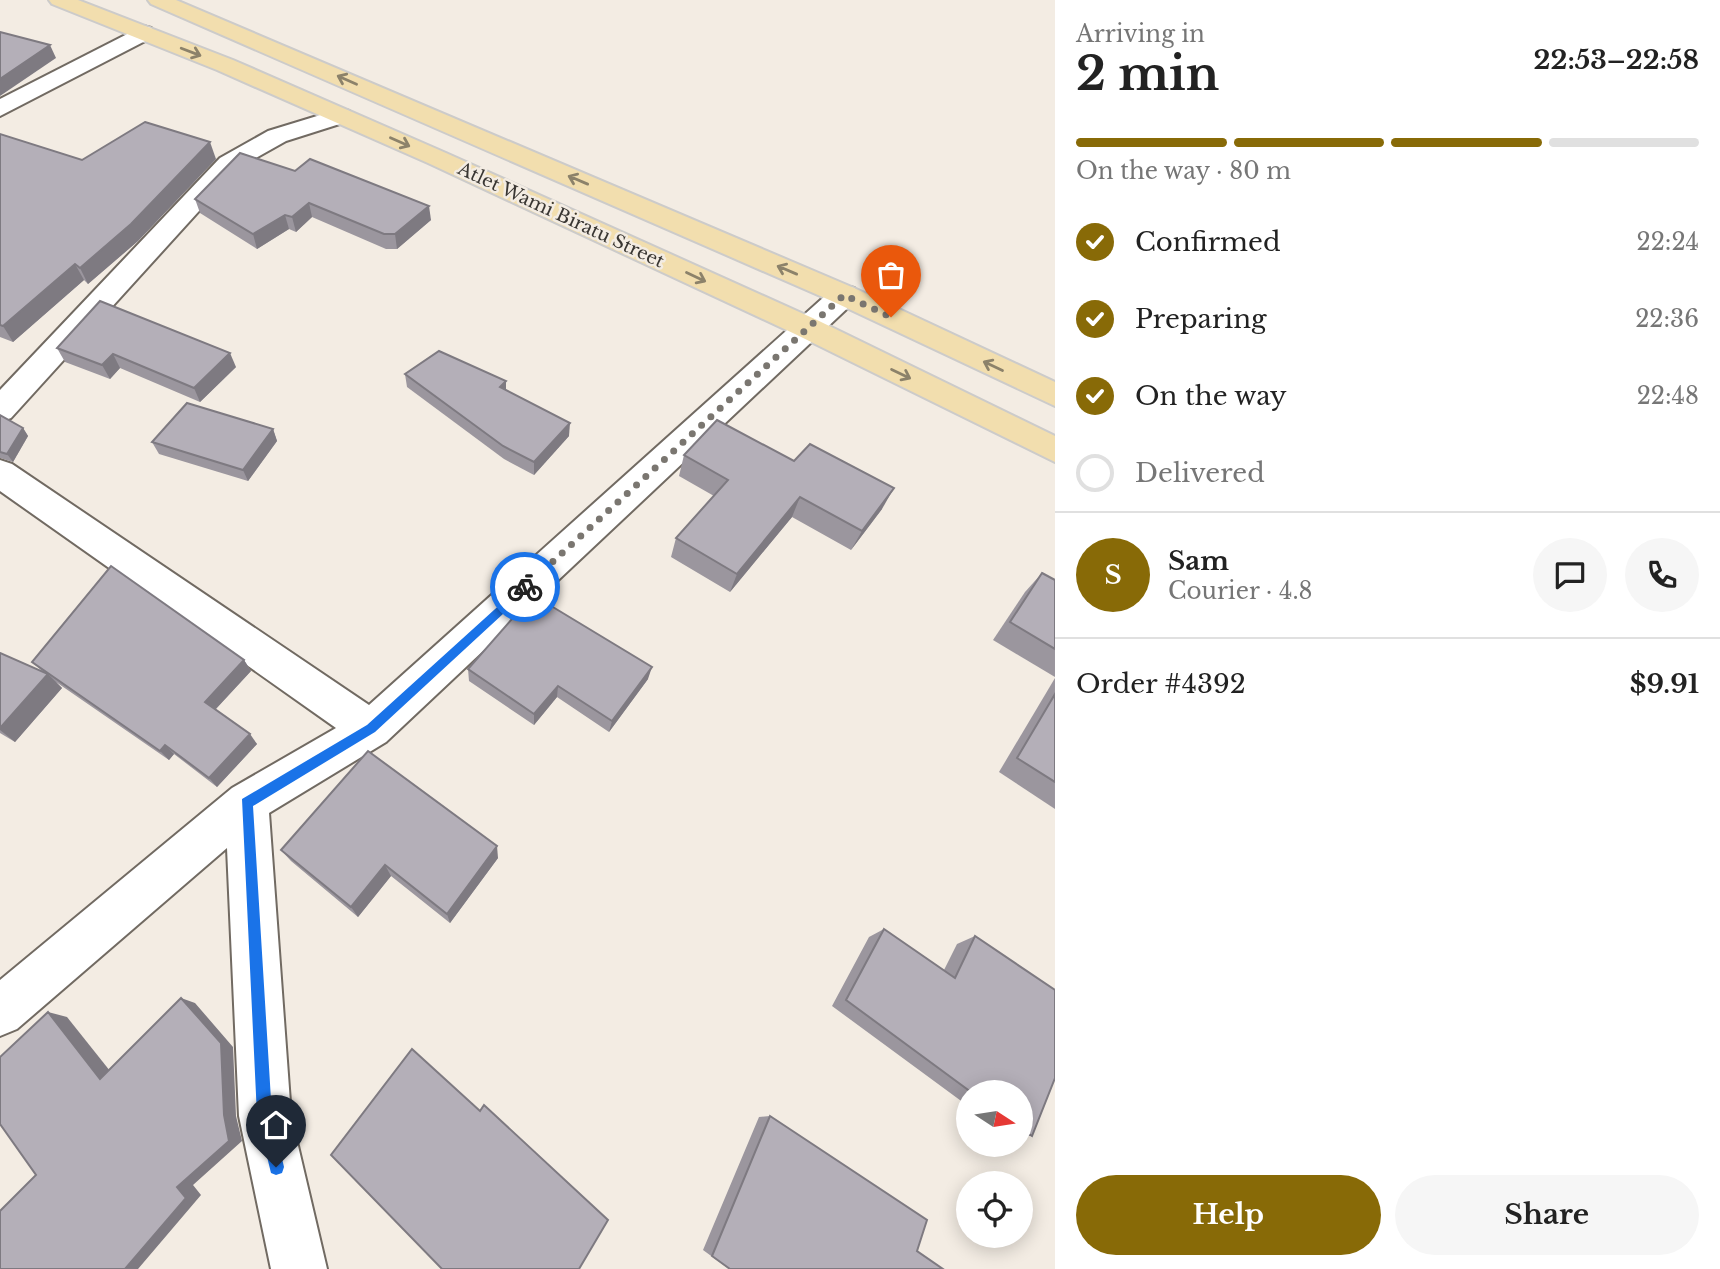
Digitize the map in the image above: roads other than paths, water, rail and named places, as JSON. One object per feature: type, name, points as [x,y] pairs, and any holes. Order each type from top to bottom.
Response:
[{"type":"main road","name":"Atlet Wami Biratu Street","points":[[59,0],[340,116],[806,327],[1055,450]]},
{"type":"main road","name":"Atlet Wami Biratu Street","points":[[158,0],[844,295],[1055,395]]},
{"type":"street","points":[[0,109],[11,93],[143,33]]},
{"type":"street","points":[[0,410],[229,163],[277,136],[340,116]]},
{"type":"street","points":[[0,1012],[247,803],[371,729],[806,327],[844,295]]},
{"type":"street","points":[[0,474],[371,729]]},
{"type":"street","points":[[247,803],[265,1116],[299,1269]]}]
